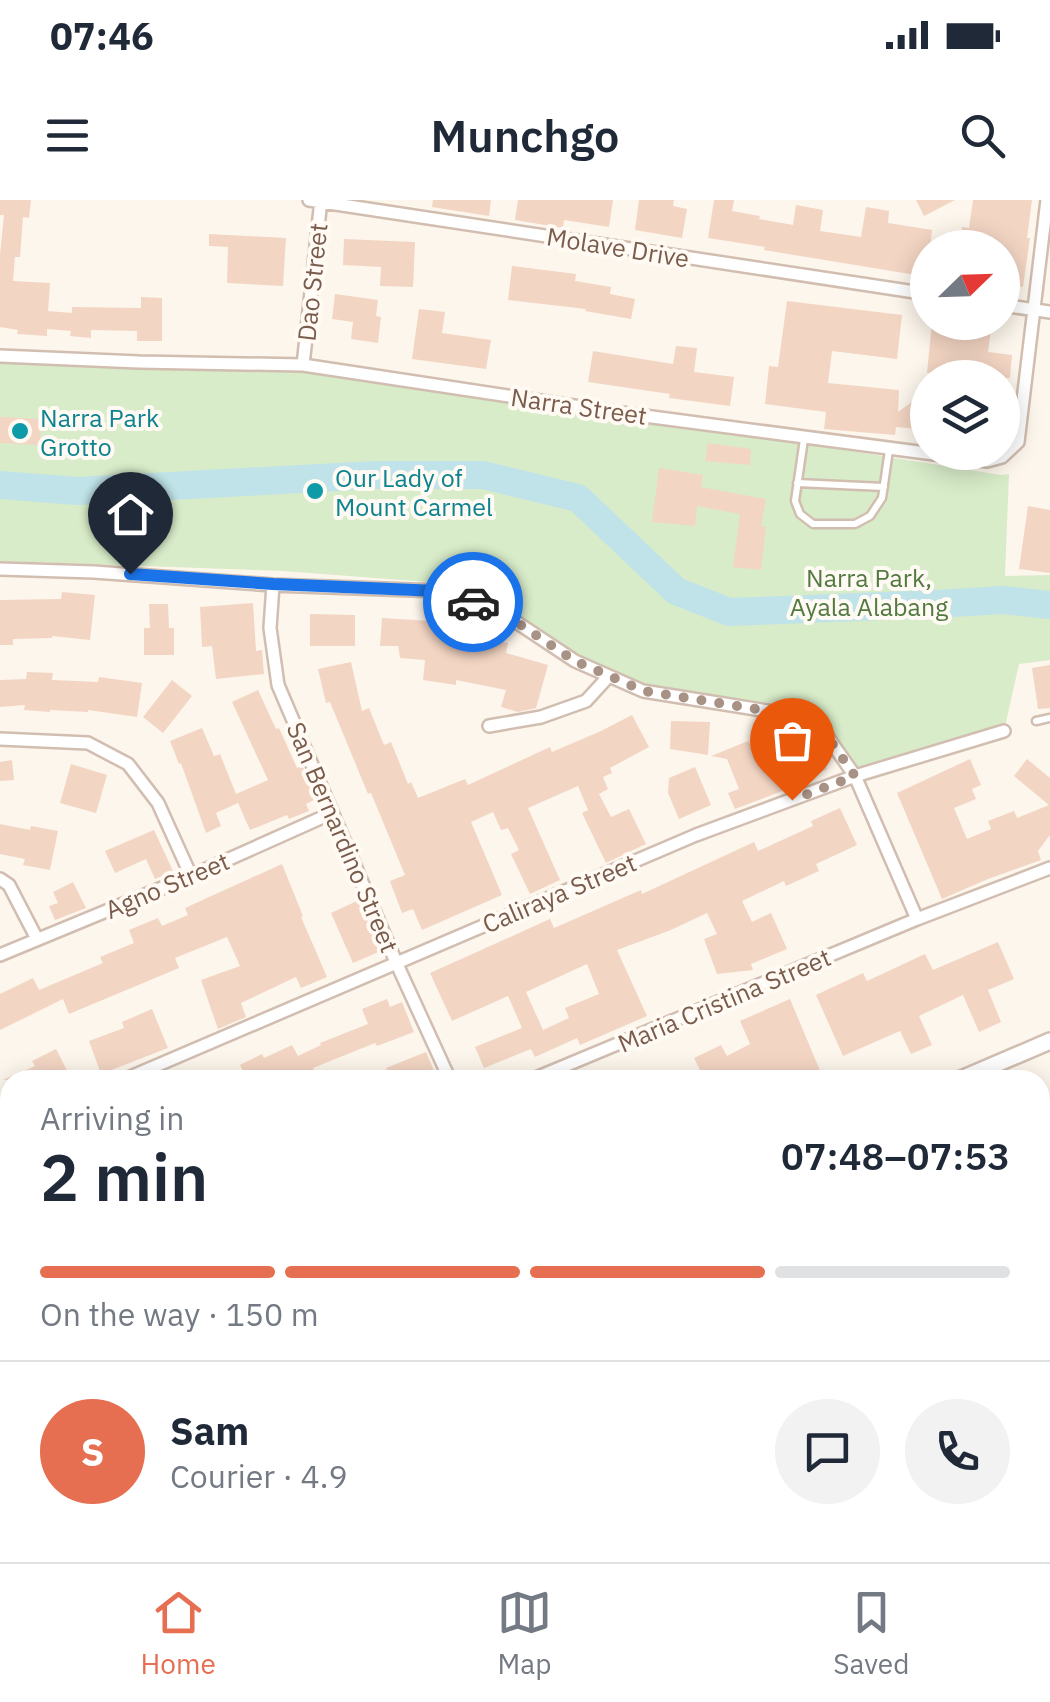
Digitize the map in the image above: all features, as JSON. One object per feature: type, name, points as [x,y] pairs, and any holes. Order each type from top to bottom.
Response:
[{"type":"street","name":"Molave Drive","points":[[317,200],[910,291]]},
{"type":"street","name":"Dao Street","points":[[303,365],[317,200]]},
{"type":"street","points":[[1033,310],[1048,200]]},
{"type":"street","points":[[1020,308],[1050,312]]},
{"type":"street","name":"Narra Street","points":[[0,356],[303,365],[614,412],[988,461],[1002,458],[1018,442],[1033,310]]},
{"type":"street","points":[[0,569],[438,591],[498,610],[575,661],[644,691],[787,714],[820,726],[855,776],[918,919]]},
{"type":"street","name":"San Bernardino Street","points":[[273,584],[270,628],[278,686],[445,1070]]},
{"type":"street","points":[[489,726],[541,717],[586,700],[608,677]]},
{"type":"street","name":"Caliraya Street","points":[[146,1070],[696,835],[855,776],[1004,731]]},
{"type":"street","points":[[0,739],[88,743],[128,764],[158,803],[190,876]]},
{"type":"street","name":"Agno Street","points":[[0,955],[332,813]]},
{"type":"street","name":"Maria Cristina Street","points":[[555,1070],[1050,868]]},
{"type":"street","points":[[0,879],[9,885],[37,940]]},
{"type":"street","points":[[982,1070],[1050,1041]]},
{"type":"lane","points":[[805,438],[795,501],[800,514],[813,524],[855,524],[870,516],[882,498],[889,448]]},
{"type":"lane","points":[[798,483],[884,487]]},
{"type":"lane","points":[[1036,721],[1050,718]]},
{"type":"green space","name":"Narra Park, Ayala Alabang","points":[[0,362],[298,369],[910,460],[910,470],[1009,474],[1005,576],[1050,575],[1050,660],[1019,664],[1004,731],[854,774],[820,725],[793,705],[644,683],[582,658],[505,606],[441,583],[283,571],[0,561]]},
{"type":"building","points":[[0,200],[31,200],[29,218],[23,217],[20,257],[15,257],[13,281],[50,283],[48,311],[72,313],[72,307],[141,308],[141,297],[162,298],[162,341],[137,341],[137,331],[91,330],[91,338],[47,329],[47,336],[17,334],[18,330],[0,327],[4,215],[0,215]]},
{"type":"building","points":[[433,200],[491,200],[489,216],[432,207]]},
{"type":"building","points":[[518,200],[613,200],[609,227],[564,220],[563,228],[515,220]]},
{"type":"building","points":[[639,200],[674,200],[673,206],[687,209],[682,238],[635,230]]},
{"type":"building","points":[[714,200],[734,200],[732,211],[793,225],[796,205],[823,210],[820,231],[861,237],[866,207],[889,211],[888,223],[932,230],[910,230],[910,274],[708,238]]},
{"type":"building","points":[[916,200],[955,200],[924,216]]},
{"type":"building","points":[[973,200],[1032,200],[1023,287],[1020,230],[961,230],[969,228]]},
{"type":"building","points":[[209,234],[286,238],[283,286],[227,283],[228,247],[209,246]]},
{"type":"building","points":[[344,239],[415,242],[413,287],[380,286],[381,267],[343,265]]},
{"type":"building","points":[[512,266],[576,274],[575,281],[611,287],[610,294],[635,299],[631,319],[586,309],[508,300]]},
{"type":"building","points":[[335,294],[378,300],[378,343],[351,339],[353,322],[332,319]]},
{"type":"building","points":[[787,301],[902,315],[897,359],[832,351],[828,383],[899,390],[898,412],[910,403],[910,428],[896,427],[895,435],[824,429],[826,412],[765,404],[769,366],[778,367]]},
{"type":"building","points":[[419,309],[445,312],[442,333],[491,340],[486,369],[412,359]]},
{"type":"building","points":[[930,340],[990,340],[988,352],[1012,355],[1012,360],[928,360]]},
{"type":"building","points":[[676,346],[697,348],[694,372],[734,377],[730,406],[588,382],[593,351],[673,364]]},
{"type":"building","name":"Narra Park Grotto","points":[[0,417],[41,419],[40,445],[0,443]]},
{"type":"building","points":[[708,443],[751,449],[750,465],[705,461]]},
{"type":"building","points":[[659,468],[703,475],[701,487],[766,499],[761,526],[766,527],[761,570],[733,567],[740,514],[697,506],[695,526],[652,522]]},
{"type":"building","points":[[452,502],[487,504],[486,516],[452,513]]},
{"type":"building","points":[[1028,506],[1050,510],[1050,573],[1019,569]]},
{"type":"building","points":[[62,592],[95,595],[90,640],[52,636],[13,639],[13,645],[0,645],[0,600],[61,599]]},
{"type":"building","points":[[253,603],[256,651],[262,650],[264,674],[216,679],[212,646],[202,647],[200,607]]},
{"type":"building","points":[[149,604],[168,604],[169,628],[174,628],[174,655],[144,655],[144,628],[150,628]]},
{"type":"building","points":[[310,614],[355,615],[355,646],[310,646]]},
{"type":"building","points":[[431,616],[465,621],[463,634],[508,643],[506,653],[548,665],[536,708],[518,712],[501,707],[506,690],[456,680],[456,685],[423,680],[425,660],[400,658],[398,646],[380,646],[382,618],[431,621]]},
{"type":"building","points":[[351,662],[362,711],[369,708],[384,745],[391,742],[418,798],[465,779],[468,785],[632,715],[649,747],[610,768],[612,773],[603,777],[608,789],[599,794],[611,817],[629,809],[646,844],[606,863],[582,813],[588,810],[578,786],[528,808],[560,880],[530,894],[511,854],[519,850],[508,828],[501,830],[493,812],[471,822],[502,895],[422,930],[413,909],[402,913],[390,881],[405,875],[330,702],[326,703],[318,669]]},
{"type":"building","points":[[1050,665],[1050,708],[1038,709],[1032,668]]},
{"type":"building","points":[[27,672],[53,673],[52,680],[98,682],[99,677],[142,683],[137,717],[88,710],[24,710],[25,705],[0,707],[0,680],[26,679]]},
{"type":"building","points":[[172,680],[192,696],[163,733],[143,717]]},
{"type":"building","points":[[258,690],[297,768],[302,765],[316,799],[306,804],[309,811],[250,830],[238,803],[216,813],[221,826],[206,833],[170,741],[202,728],[214,756],[220,754],[236,794],[268,780],[232,702]]},
{"type":"building","points":[[671,721],[710,722],[708,755],[670,749]]},
{"type":"building","points":[[784,728],[796,752],[814,742],[827,769],[735,809],[728,793],[739,789],[727,759],[711,756]]},
{"type":"building","points":[[970,759],[981,785],[972,789],[976,799],[954,808],[967,839],[991,829],[988,821],[1014,811],[1017,818],[1049,805],[1014,776],[1027,759],[1050,778],[1050,835],[1038,851],[1041,860],[942,899],[897,793]]},
{"type":"building","points":[[12,760],[14,780],[0,781],[0,762]]},
{"type":"building","points":[[71,764],[107,775],[96,813],[60,803]]},
{"type":"building","points":[[695,767],[711,805],[679,819],[668,793],[669,778]]},
{"type":"building","points":[[840,808],[857,845],[816,864],[819,871],[786,886],[784,881],[742,901],[752,922],[771,913],[787,949],[751,964],[753,970],[717,974],[704,939],[717,934],[707,913],[617,950],[647,1016],[580,1045],[577,1038],[535,1057],[531,1049],[484,1068],[475,1047],[522,1028],[508,996],[452,1021],[430,973],[550,919],[554,928],[641,890],[642,894],[754,842],[758,851],[813,826],[811,821]],"holes":[[[587,964],[599,994],[565,1008],[569,1018],[543,1030],[526,992]]]},
{"type":"building","points":[[0,824],[58,831],[50,870],[23,865],[25,859],[0,854]]},
{"type":"building","points":[[154,830],[173,871],[155,879],[146,859],[115,873],[105,851]]},
{"type":"building","points":[[282,864],[327,977],[301,988],[296,977],[241,1003],[246,1017],[218,1029],[201,980],[240,966],[227,937],[175,958],[179,968],[69,1014],[63,999],[0,1030],[0,994],[33,978],[39,990],[103,963],[100,957],[134,943],[129,930],[158,918],[162,926],[188,915],[185,908]]},
{"type":"building","points":[[73,882],[86,908],[55,920],[49,906],[58,903],[53,892]]},
{"type":"building","points":[[359,900],[381,951],[353,963],[331,913]]},
{"type":"building","points":[[998,942],[1014,979],[988,990],[1001,1022],[979,1032],[963,995],[919,1016],[932,1045],[911,1054],[900,1031],[843,1056],[816,995],[863,973],[867,981],[925,954],[933,970]]},
{"type":"building","points":[[387,999],[390,1007],[402,1002],[414,1032],[377,1046],[375,1043],[314,1070],[242,1070],[240,1065],[262,1054],[264,1058],[292,1045],[298,1056],[368,1024],[362,1009]]},
{"type":"building","points":[[790,999],[820,1070],[700,1070],[694,1058],[721,1045],[727,1056],[750,1044],[740,1021]]},
{"type":"building","points":[[152,1009],[168,1048],[111,1070],[100,1070],[89,1041],[124,1028],[122,1022]]},
{"type":"building","points":[[56,1049],[67,1070],[26,1070],[35,1066],[32,1061]]},
{"type":"building","points":[[426,1052],[434,1070],[387,1070]]},
{"type":"waterway","points":[[0,485],[77,491],[375,475],[483,475],[578,498],[676,591],[729,612],[1003,600],[1050,605]]},
{"type":"way so far","points":[[473,602],[498,610],[575,661],[644,691],[787,714],[820,726],[855,776],[792,800]]},
{"type":"place","name":"Narra Park Grotto","points":[[20,431]]},
{"type":"place","name":"Our Lady of Mount Carmel","points":[[315,491]]},
{"type":"route","points":[[130,574],[438,591],[473,602]]}]
